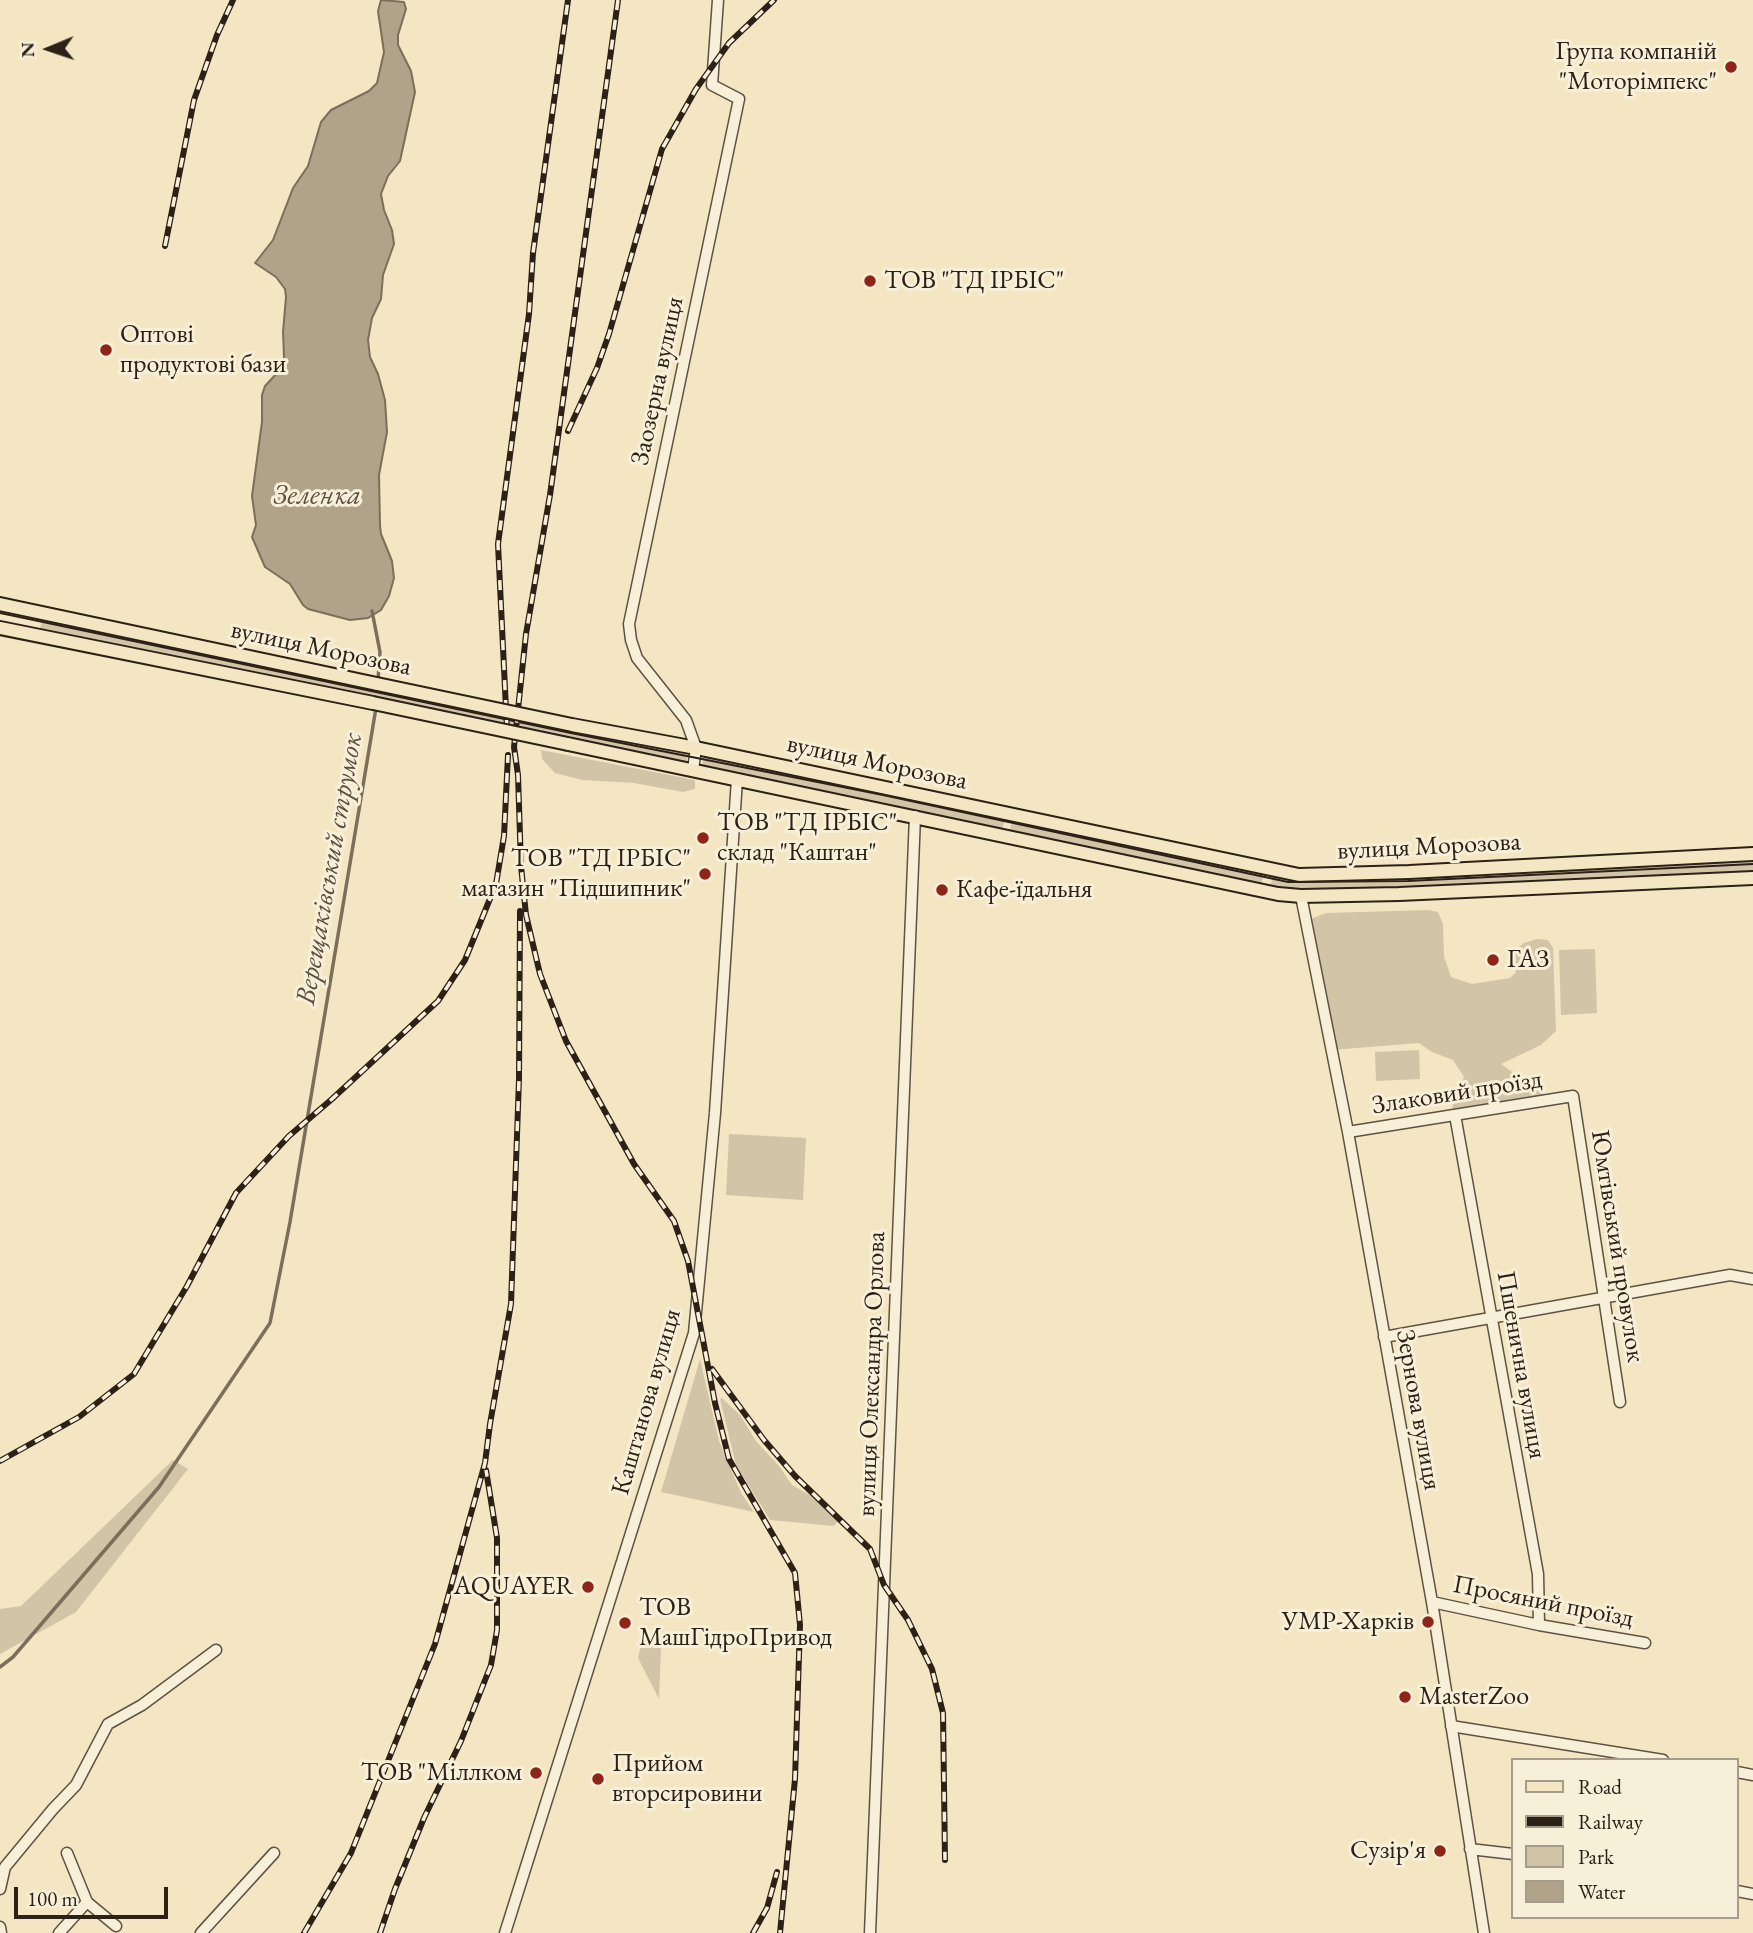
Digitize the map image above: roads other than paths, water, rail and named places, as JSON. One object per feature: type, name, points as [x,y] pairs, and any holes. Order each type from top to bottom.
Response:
[{"type":"main road","name":"вулиця Морозова","points":[[0,604],[1267,869],[1313,876],[1753,854]]},
{"type":"main road","name":"вулиця Морозова","points":[[0,628],[1301,896],[1435,893],[1753,878]]},
{"type":"main road","points":[[1004,835],[1009,813]]},
{"type":"main road","points":[[1262,890],[1267,869]]},
{"type":"street","name":"Заозерна вулиця","points":[[693,770],[696,748],[686,720],[638,658],[631,640],[629,624],[739,99],[712,85],[718,0]]},
{"type":"street","name":"Каштанова вулиця","points":[[505,1933],[694,1333],[715,1113],[737,779]]},
{"type":"street","name":"вулиця Олександра Орлова","points":[[870,1933],[915,816]]},
{"type":"street","name":"Зернова вулиця","points":[[1301,896],[1348,1132],[1432,1602],[1485,1933]]},
{"type":"street","name":"Злаковий проїзд","points":[[1348,1132],[1573,1096]]},
{"type":"street","name":"Юмтівський провулок","points":[[1573,1096],[1620,1402]]},
{"type":"street","name":"Пшенична вулиця","points":[[1455,1115],[1538,1574],[1539,1625]]},
{"type":"street","points":[[1384,1337],[1730,1275],[1753,1279]]},
{"type":"street","name":"Просяний проїзд","points":[[1432,1602],[1539,1625],[1645,1643]]},
{"type":"street","points":[[0,1889],[5,1867],[76,1785],[108,1724],[142,1705],[216,1650]]},
{"type":"street","points":[[1451,1726],[1651,1758]]},
{"type":"street","points":[[1470,1849],[1512,1854]]},
{"type":"street","points":[[67,1853],[87,1902],[116,1926]]},
{"type":"street","points":[[201,1933],[274,1853]]},
{"type":"street","points":[[59,1933],[87,1902]]},
{"type":"street","points":[[0,1927],[1,1933]]},
{"type":"water","name":"Зеленка","points":[[381,0],[404,2],[406,9],[398,35],[398,45],[411,71],[415,92],[400,161],[388,176],[381,194],[394,244],[383,275],[381,299],[372,318],[368,340],[370,357],[385,400],[387,432],[379,475],[380,525],[392,561],[394,578],[389,596],[381,610],[368,618],[350,620],[308,609],[303,605],[290,584],[265,567],[252,537],[256,525],[252,496],[262,422],[262,395],[265,386],[279,371],[284,357],[286,297],[285,289],[276,277],[255,263],[273,240],[293,188],[308,166],[321,122],[331,110],[369,91],[377,83],[384,52],[378,11]]},
{"type":"waterway","name":"Верещаківський струмок","points":[[372,611],[380,652],[378,680]]},
{"type":"waterway","name":"Верещаківський струмок","points":[[0,1667],[13,1657],[159,1487],[270,1323],[290,1222],[376,708]]},
{"type":"tram line","points":[[0,613],[571,733],[883,795],[1288,882],[1408,881],[1753,864]]},
{"type":"railway","points":[[165,246],[194,100],[217,35],[233,0]]},
{"type":"railway","points":[[507,730],[498,544],[529,314],[533,253],[568,0]]},
{"type":"railway","points":[[618,0],[550,495],[526,634],[514,747],[518,775],[521,866],[526,915],[540,974],[566,1041],[634,1164],[674,1221],[688,1261],[715,1403],[729,1459],[795,1573],[800,1625],[795,1779],[780,1933]]},
{"type":"railway","points":[[568,431],[597,368],[609,334],[662,149],[696,89],[729,43],[774,0]]},
{"type":"railway","points":[[0,1461],[79,1417],[134,1374],[187,1286],[236,1193],[289,1136],[438,1001],[465,960],[496,884],[504,836],[508,755]]},
{"type":"railway","points":[[304,1933],[351,1853],[435,1644],[485,1463],[511,1304],[519,1079],[520,911]]},
{"type":"railway","points":[[712,1369],[764,1440],[795,1476],[870,1549],[884,1585],[908,1620],[932,1669],[943,1713],[945,1860]]},
{"type":"railway","points":[[380,1933],[424,1818],[461,1741],[491,1665],[497,1630],[497,1538],[486,1470]]},
{"type":"railway","points":[[753,1933],[767,1908],[777,1872]]},
{"type":"place","name":"Група компаній \"Моторімпекс\"","points":[[1731,67]]},
{"type":"place","name":"ТОВ \"ТД ІРБІС\"","points":[[870,281]]},
{"type":"place","name":"Оптові продуктові бази","points":[[106,350]]},
{"type":"place","name":"ТОВ \"ТД ІРБІС\" склад \"Каштан\"","points":[[703,838]]},
{"type":"place","name":"ТОВ \"ТД ІРБІС\" магазин \"Підшипник\"","points":[[705,874]]},
{"type":"place","name":"Кафе-їдальня","points":[[942,890]]},
{"type":"place","name":"ГАЗ","points":[[1493,960]]},
{"type":"place","name":"AQUAYER","points":[[588,1587]]},
{"type":"place","name":"УМР-Харків","points":[[1428,1622]]},
{"type":"place","name":"ТОВ МашГідроПривод","points":[[625,1623]]},
{"type":"place","name":"MasterZoo","points":[[1405,1697]]},
{"type":"place","name":"ТОВ \"Міллком","points":[[536,1773]]},
{"type":"place","name":"Прийом вторсировини","points":[[598,1779]]},
{"type":"place","name":"Сузір'я","points":[[1440,1851]]}]
